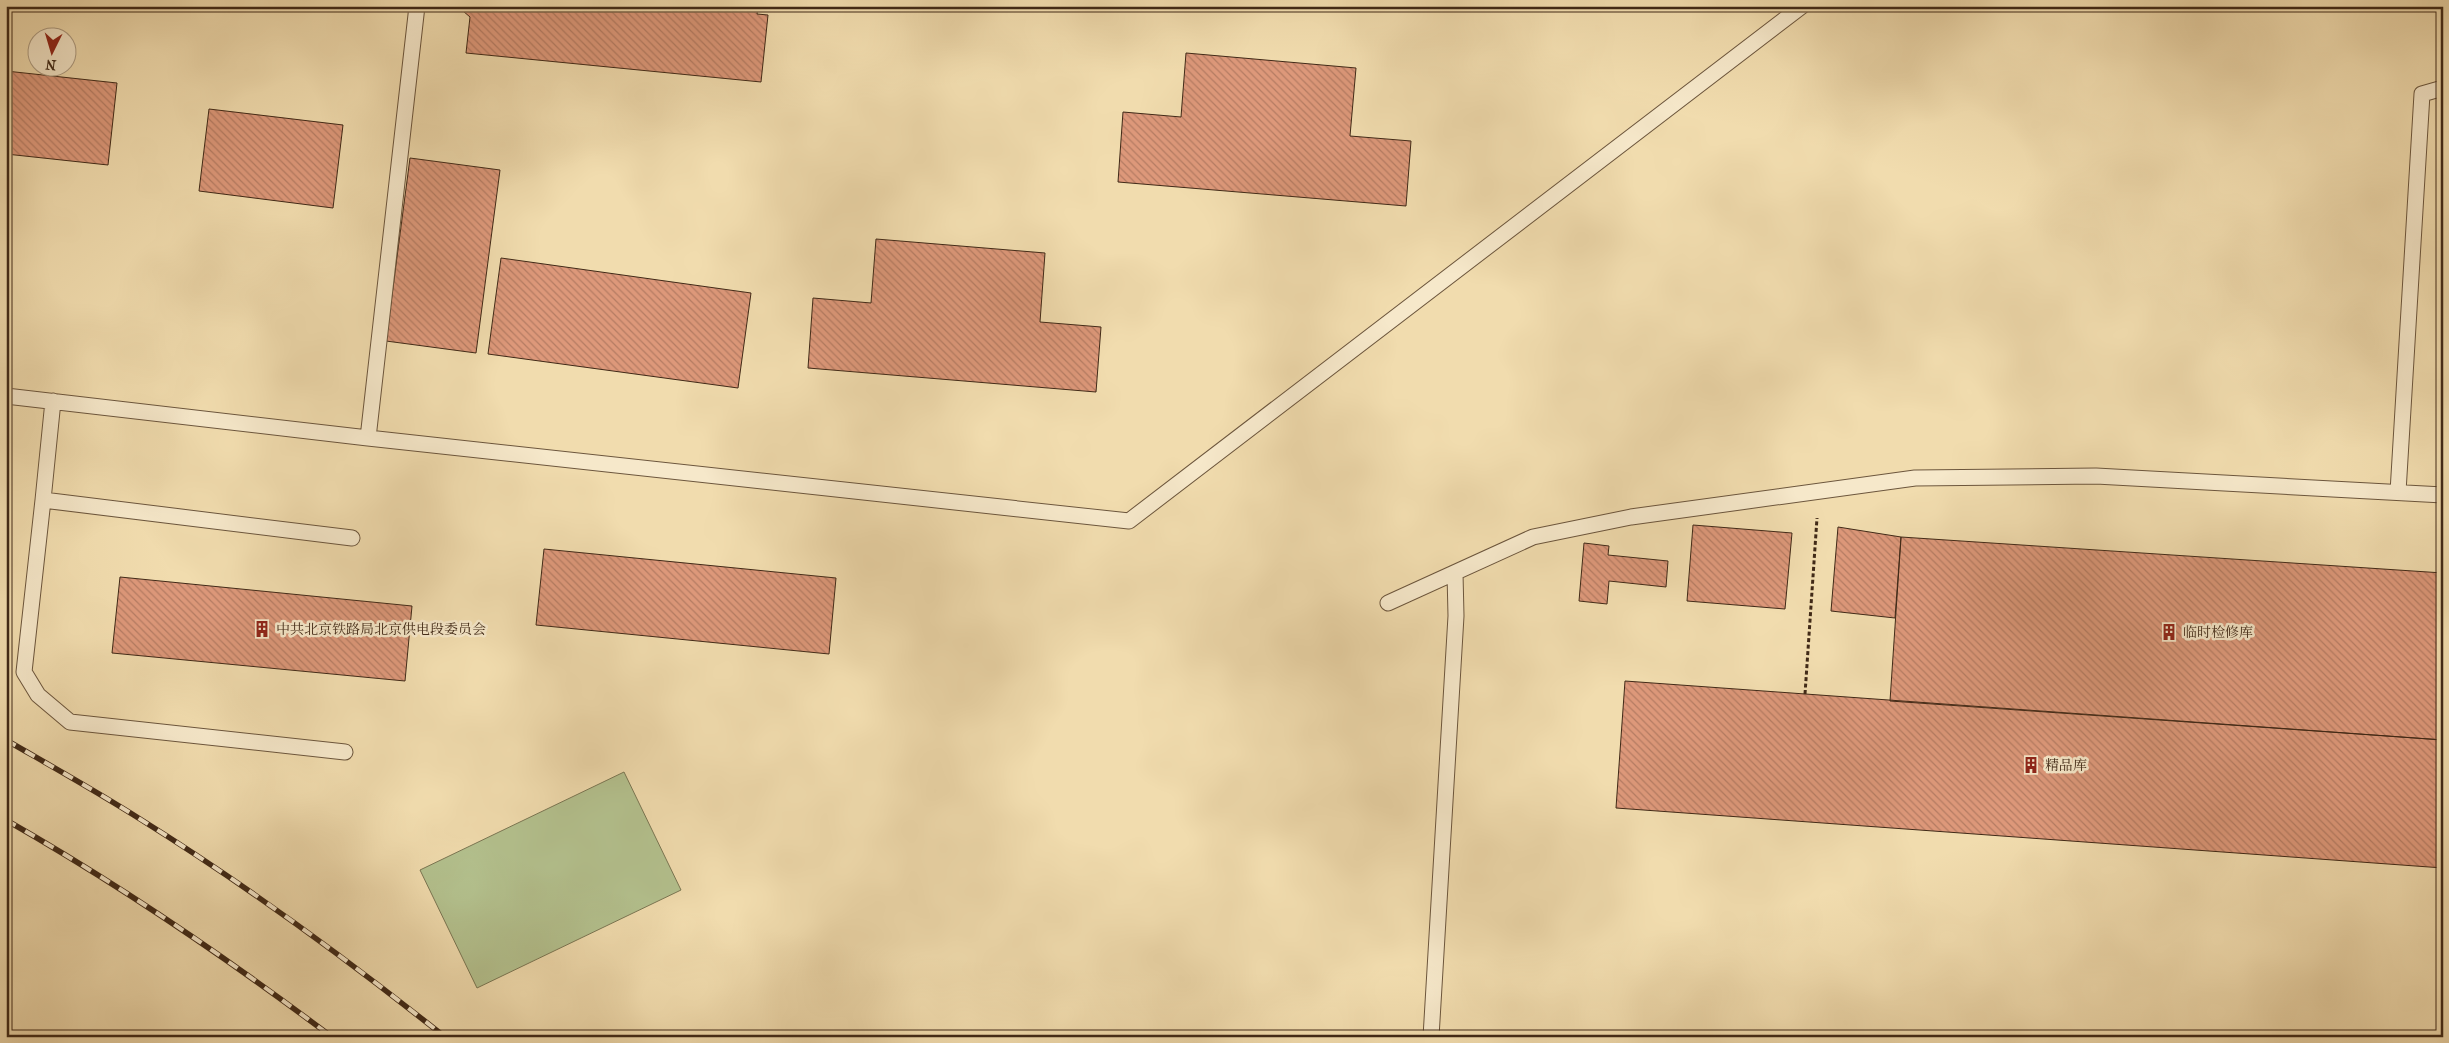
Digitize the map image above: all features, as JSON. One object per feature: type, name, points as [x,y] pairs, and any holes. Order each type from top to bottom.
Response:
[{"type":"lane","points":[[368,438],[417,6]]},
{"type":"lane","points":[[6,396],[368,438],[1128,521],[1802,6]]},
{"type":"lane","points":[[2398,492],[2422,94],[2443,88]]},
{"type":"lane","points":[[53,401],[24,672],[38,695],[70,722],[345,752]]},
{"type":"lane","points":[[1388,603],[1533,537],[1631,517],[1819,493],[1915,478],[2096,476],[2443,495]]},
{"type":"lane","points":[[43,500],[352,538]]},
{"type":"lane","points":[[1431,1037],[1456,616],[1455,573]]},
{"type":"path","points":[[1805,694],[1819,493]]},
{"type":"green space","points":[[624,772],[681,890],[477,988],[420,870]]},
{"type":"building","points":[[464,6],[758,6],[757,14],[768,15],[761,82],[466,53],[470,17],[463,11]]},
{"type":"building","points":[[1186,53],[1356,68],[1350,136],[1411,141],[1406,206],[1118,182],[1123,112],[1181,117]]},
{"type":"building","points":[[6,71],[28,73],[28,78],[71,78],[117,83],[108,165],[6,154]]},
{"type":"building","points":[[209,109],[343,125],[333,208],[199,191]]},
{"type":"building","points":[[410,158],[500,170],[476,353],[386,341]]},
{"type":"building","points":[[876,239],[1045,253],[1040,322],[1101,327],[1096,392],[808,368],[813,298],[871,303]]},
{"type":"building","points":[[501,258],[751,293],[738,388],[488,354]]},
{"type":"building","points":[[6,453],[10,454],[6,488]]},
{"type":"building","points":[[1693,525],[1792,533],[1785,609],[1687,601]]},
{"type":"building","points":[[1838,527],[1901,537],[1895,618],[1831,611]]},
{"type":"building","name":"临时检修库","points":[[1901,537],[2443,573],[2443,740],[1890,701]]},
{"type":"building","points":[[1584,543],[1609,546],[1608,555],[1668,561],[1666,587],[1609,581],[1607,604],[1579,601]]},
{"type":"building","points":[[544,549],[836,578],[829,654],[536,625]]},
{"type":"building","name":"中共北京铁路局北京供电段委员会","points":[[120,577],[412,606],[405,681],[112,653]]},
{"type":"building","name":"精品库","points":[[1625,681],[2443,740],[2443,868],[1616,808]]},
{"type":"railway","points":[[6,740],[123,809],[219,870],[371,979],[445,1037]]},
{"type":"railway","points":[[6,820],[132,896],[253,979],[332,1037]]},
{"type":"place","name":"中共北京铁路局北京供电段委员会","points":[[262,629]]},
{"type":"place","name":"临时检修库","points":[[2169,632]]},
{"type":"place","name":"精品库","points":[[2031,765]]}]
